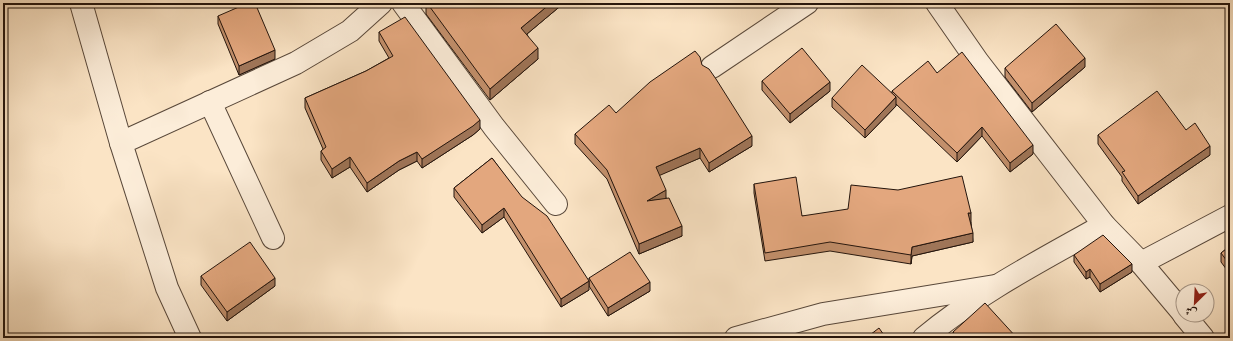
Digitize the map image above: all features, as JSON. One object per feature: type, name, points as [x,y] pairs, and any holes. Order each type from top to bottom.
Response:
[{"type":"street","points":[[81,3],[121,143],[167,288],[190,338]]},
{"type":"street","points":[[121,143],[296,63],[350,31],[380,3]]},
{"type":"street","points":[[403,3],[494,127],[556,204]]},
{"type":"street","points":[[712,67],[807,3]]},
{"type":"street","points":[[937,3],[978,62],[1104,225],[1141,263],[1175,303]]},
{"type":"street","points":[[210,102],[274,238]]},
{"type":"street","points":[[1141,263],[1230,216]]},
{"type":"street","points":[[924,338],[953,314],[995,286],[1104,225]]},
{"type":"street","points":[[736,338],[823,314],[995,286]]},
{"type":"street","points":[[1191,323],[1203,338]]},
{"type":"building","points":[[248,3],[255,3],[275,50],[239,66],[218,16]]},
{"type":"building","points":[[427,3],[551,3],[521,28],[538,48],[490,89]]},
{"type":"building","points":[[405,17],[480,120],[422,159],[417,152],[399,161],[367,183],[350,157],[332,169],[321,151],[326,147],[305,98],[366,71],[393,56],[379,32]]},
{"type":"building","points":[[1056,24],[1085,58],[1032,103],[1005,68]]},
{"type":"building","points":[[802,48],[830,82],[790,114],[762,81]]},
{"type":"building","points":[[695,51],[700,57],[702,65],[709,69],[752,136],[709,163],[700,148],[656,167],[666,190],[647,201],[669,198],[682,226],[639,244],[607,170],[575,134],[609,105],[616,113],[650,82]]},
{"type":"building","points":[[962,52],[1033,145],[1010,163],[982,127],[957,153],[892,91],[928,61],[937,73]]},
{"type":"building","points":[[862,65],[896,97],[865,130],[832,98]]},
{"type":"building","points":[[1157,91],[1186,130],[1195,123],[1210,146],[1138,196],[1122,172],[1125,171],[1098,135]]},
{"type":"building","points":[[492,158],[522,197],[547,216],[589,281],[561,299],[504,208],[482,225],[454,188]]},
{"type":"building","points":[[962,176],[971,213],[968,213],[973,233],[912,247],[911,255],[830,242],[765,253],[754,184],[796,177],[802,216],[848,209],[851,185],[898,190]]},
{"type":"building","points":[[1103,235],[1132,264],[1100,284],[1090,269],[1086,272],[1074,255]]},
{"type":"building","points":[[250,242],[275,278],[227,312],[201,276]]},
{"type":"building","points":[[1230,246],[1230,265],[1221,253]]},
{"type":"building","points":[[630,252],[650,282],[608,308],[589,278]]},
{"type":"building","points":[[985,303],[1017,338],[959,338],[953,332]]},
{"type":"building","points":[[879,328],[886,338],[866,338]]}]
